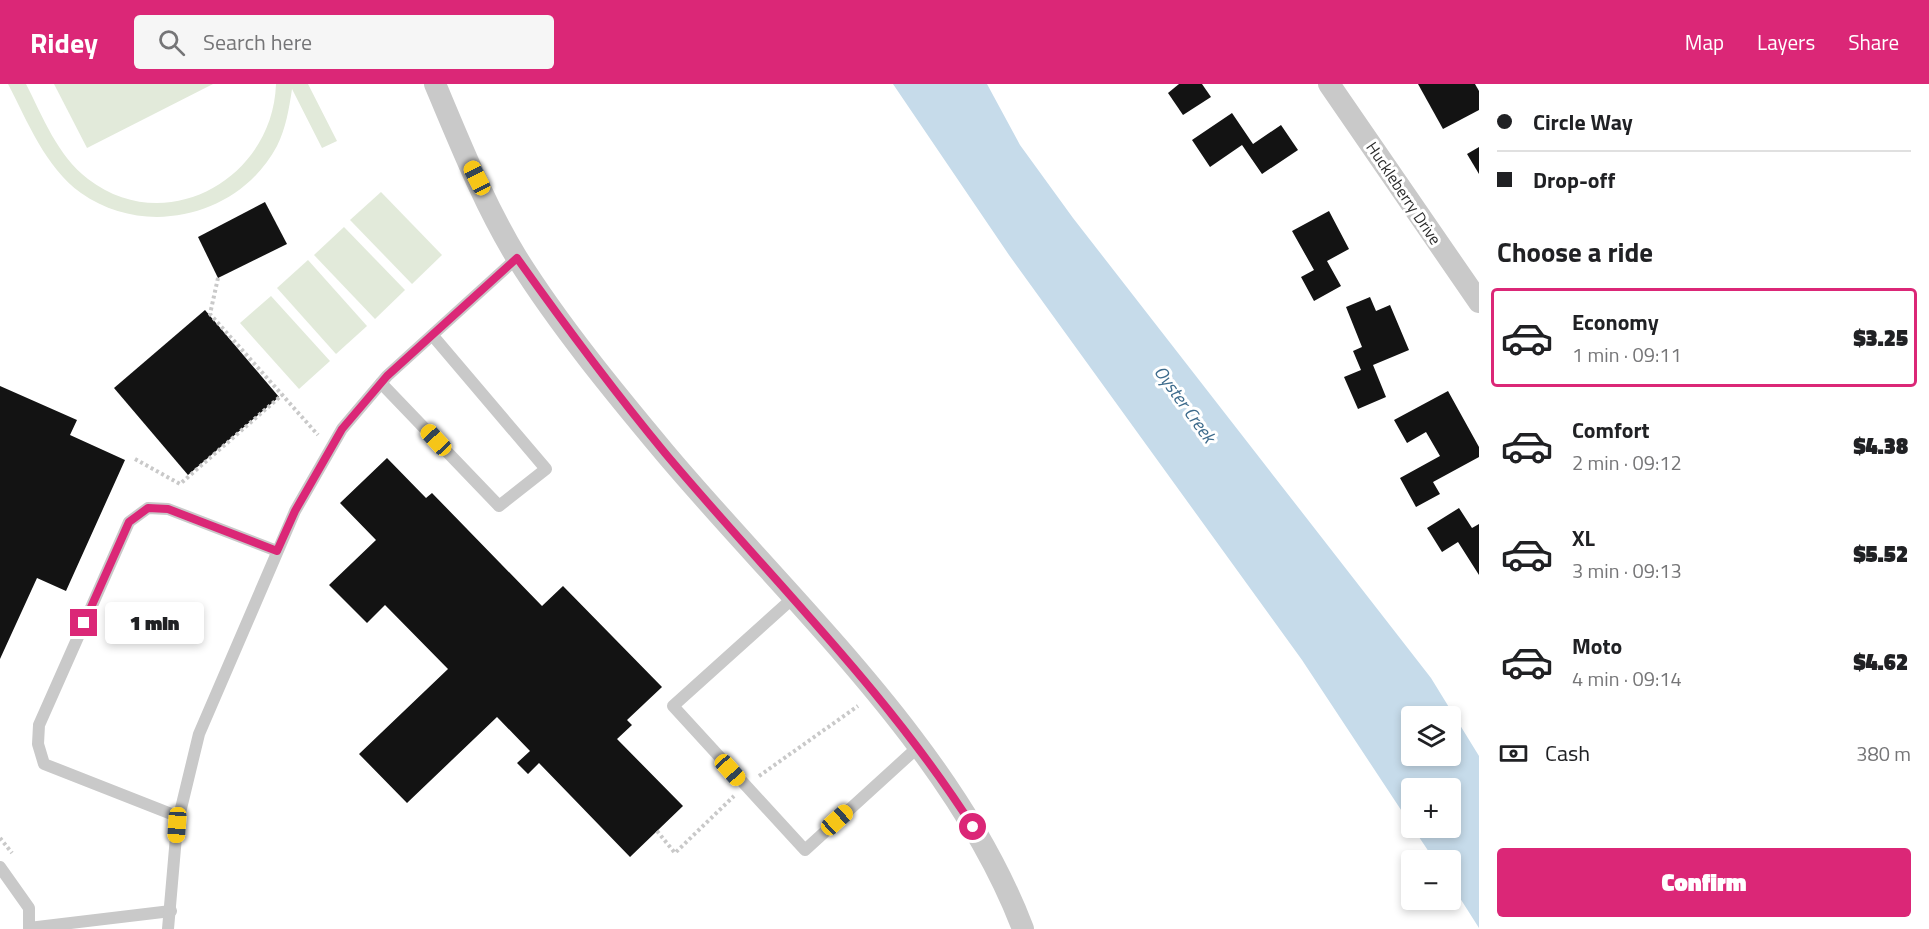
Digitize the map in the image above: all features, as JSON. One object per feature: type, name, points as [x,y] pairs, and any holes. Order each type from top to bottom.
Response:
[{"type":"street","points":[[435,84],[467,159],[517,258],[567,329],[664,452],[875,693],[917,748],[973,827],[997,870],[1023,929]]},
{"type":"street","name":"Huckleberry Drive","points":[[1329,84],[1479,302]]},
{"type":"lane","points":[[168,929],[179,817],[199,734],[295,511],[342,429],[381,383],[517,258]]},
{"type":"lane","points":[[381,383],[500,506],[546,469],[433,336]]},
{"type":"lane","points":[[179,817],[44,765],[38,744],[39,724],[129,522],[148,508],[168,509],[277,551]]},
{"type":"lane","points":[[793,598],[673,706],[805,850],[917,748]]},
{"type":"lane","points":[[0,867],[29,908],[29,928],[171,911]]},
{"type":"path","points":[[219,278],[210,314],[330,449]]},
{"type":"path","points":[[135,459],[180,484],[282,395]]},
{"type":"green space","points":[[8,84],[26,84],[59,147],[88,179],[118,196],[150,203],[181,200],[210,190],[236,172],[256,147],[270,118],[276,84],[308,84],[337,141],[322,148],[292,89],[285,125],[277,146],[261,170],[240,189],[216,204],[190,213],[162,217],[134,215],[107,207],[81,193],[68,182],[38,143]]},
{"type":"green space","points":[[54,84],[213,84],[87,148]]},
{"type":"green space","points":[[381,192],[442,255],[412,284],[350,220]]},
{"type":"green space","points":[[344,227],[405,290],[375,319],[314,255]]},
{"type":"green space","points":[[308,260],[367,326],[336,354],[277,288]]},
{"type":"green space","points":[[271,296],[330,361],[299,389],[240,323]]},
{"type":"water","name":"Oyster Creek","points":[[893,84],[987,84],[1020,145],[1073,218],[1431,678],[1448,706],[1401,706],[1401,766],[1461,766],[1461,727],[1479,756],[1479,928],[1461,900],[1461,850],[1428,850],[1420,838],[1461,838],[1461,778],[1401,778],[1401,810],[1302,660],[1009,255]]},
{"type":"building","points":[[1179,84],[1202,84],[1211,97],[1183,115],[1168,93]]},
{"type":"building","points":[[1418,84],[1475,84],[1479,91],[1479,110],[1443,129]]},
{"type":"building","points":[[1232,113],[1253,144],[1281,125],[1298,150],[1262,174],[1242,145],[1210,167],[1192,140]]},
{"type":"building","points":[[1479,147],[1479,174],[1467,154]]},
{"type":"building","points":[[265,202],[287,244],[218,278],[198,237]]},
{"type":"building","points":[[1329,211],[1349,249],[1327,261],[1341,286],[1314,301],[1301,277],[1314,270],[1292,231]]},
{"type":"building","points":[[1370,297],[1376,311],[1390,305],[1409,350],[1373,365],[1386,397],[1358,409],[1344,377],[1361,370],[1353,351],[1362,347],[1346,307]]},
{"type":"building","points":[[205,310],[279,397],[188,475],[114,388]]},
{"type":"building","points":[[0,386],[77,420],[70,435],[125,460],[66,591],[37,578],[0,659]]},
{"type":"building","points":[[1448,391],[1479,447],[1479,457],[1433,482],[1440,494],[1416,507],[1400,478],[1440,456],[1426,432],[1407,443],[1394,420]]},
{"type":"building","points":[[387,458],[426,498],[432,493],[542,606],[563,586],[662,687],[627,720],[632,725],[617,739],[683,806],[630,857],[539,763],[528,774],[517,763],[530,751],[497,717],[407,803],[359,754],[448,669],[385,605],[367,623],[329,585],[376,540],[340,503]]},
{"type":"building","points":[[1459,508],[1472,528],[1479,524],[1479,575],[1458,542],[1442,552],[1427,528]]},
{"type":"route","points":[[84,623],[129,522],[148,508],[168,509],[277,551],[295,511],[342,429],[387,376],[517,258],[567,329],[664,452],[875,693],[947,786],[973,827]]}]
